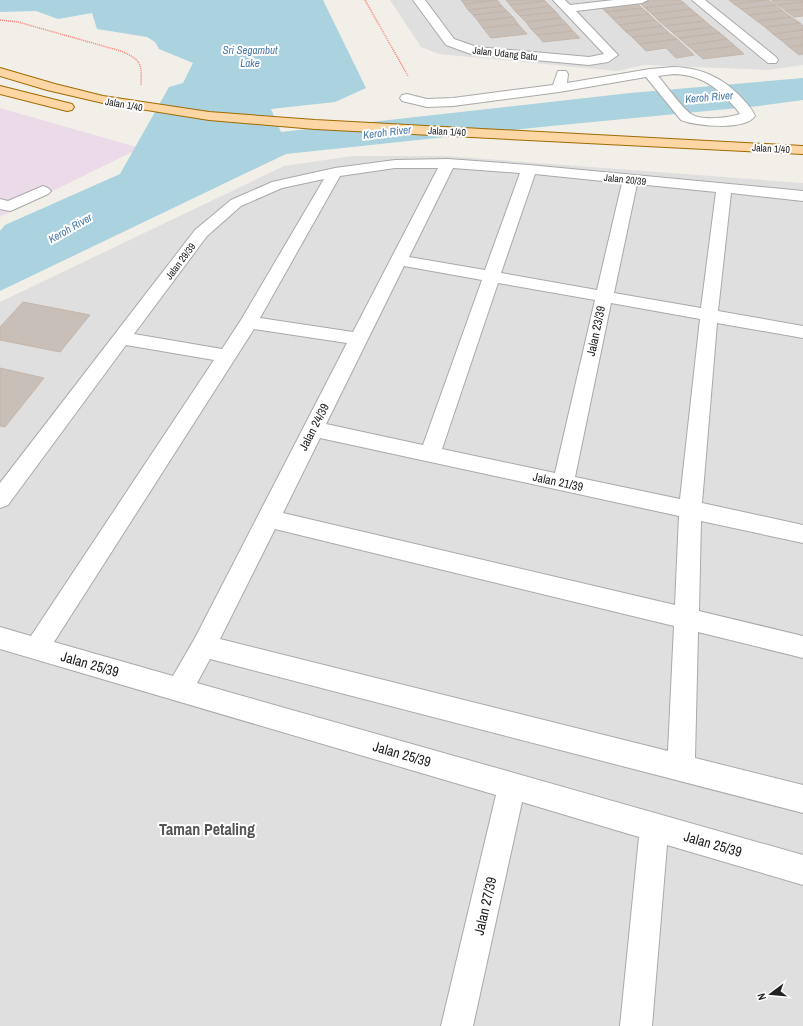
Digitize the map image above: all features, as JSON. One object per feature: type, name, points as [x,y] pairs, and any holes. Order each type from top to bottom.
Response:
[{"type":"main road","name":"Jalan 1/40","points":[[0,72],[55,90],[96,100],[142,108],[202,115],[290,123],[803,150]]},
{"type":"main road","points":[[0,90],[77,109]]},
{"type":"main road","name":"Jalan 1/40","points":[[231,131],[491,147]]},
{"type":"street","name":"Jalan Udang Batu","points":[[419,0],[450,42],[475,51],[589,61],[604,59],[612,55],[567,9]]},
{"type":"street","points":[[559,0],[567,9],[642,0]]},
{"type":"street","points":[[698,0],[772,60]]},
{"type":"street","points":[[559,88],[565,59]]},
{"type":"street","points":[[407,98],[427,103],[453,102],[559,88],[649,73],[663,71],[697,73],[715,81],[746,112],[748,116],[742,119],[718,122],[699,122],[686,116],[649,73]]},
{"type":"street","name":"Jalan 20/39","points":[[448,163],[529,169],[803,196]]},
{"type":"street","name":"Jalan 29/39","points":[[0,499],[8,476],[122,338],[201,234],[236,203],[277,184],[335,172],[395,164],[448,163]]},
{"type":"street","name":"Jalan 24/39","points":[[179,690],[204,646],[448,163]]},
{"type":"street","points":[[430,454],[529,169]]},
{"type":"street","points":[[36,649],[249,322],[335,172]]},
{"type":"street","name":"Jalan 23/39","points":[[563,483],[630,180]]},
{"type":"street","points":[[681,768],[690,510],[709,315],[724,188]]},
{"type":"street","points":[[0,204],[10,206],[43,192]]},
{"type":"street","points":[[398,260],[803,332]]},
{"type":"street","points":[[249,322],[358,339]]},
{"type":"street","points":[[122,338],[227,356]]},
{"type":"street","name":"Jalan 21/39","points":[[313,429],[803,534]]},
{"type":"street","points":[[268,518],[803,647]]},
{"type":"street","name":"Jalan 25/39","points":[[0,638],[803,870]]},
{"type":"street","points":[[204,646],[803,799]]},
{"type":"street","name":"Jalan 27/39","points":[[457,1026],[512,786]]},
{"type":"street","points":[[636,1026],[654,828]]},
{"type":"path","points":[[365,0],[408,76]]},
{"type":"path","points":[[0,20],[18,22],[121,51],[136,58],[142,70],[141,85]]},
{"type":"shaded area","points":[[390,0],[803,0],[803,65],[768,70],[644,65],[617,71],[439,54],[421,47]]},
{"type":"shaded area","points":[[0,108],[140,148],[0,217]]},
{"type":"shaded area","points":[[352,156],[447,156],[803,183],[803,1026],[0,1026],[0,302],[284,166]]},
{"type":"water","points":[[0,0],[323,0],[366,88],[335,102],[271,109],[281,132],[630,93],[803,78],[803,100],[759,106],[286,154],[0,291],[0,231],[5,225],[120,174],[169,87],[183,83],[193,63],[159,49],[155,42],[147,37],[97,29],[92,13],[58,19],[36,11],[0,12]]},
{"type":"building","points":[[461,0],[497,0],[464,4]]},
{"type":"building","points":[[497,0],[502,6],[468,10],[464,4]]},
{"type":"building","points":[[506,0],[544,0],[545,1],[510,5]]},
{"type":"building","points":[[680,0],[684,3],[645,8],[639,2]]},
{"type":"building","points":[[729,0],[766,0],[734,4]]},
{"type":"building","points":[[768,0],[776,5],[741,9],[734,4]]},
{"type":"building","points":[[771,0],[803,0],[803,2],[778,5]]},
{"type":"building","points":[[545,1],[550,6],[515,11],[510,5]]},
{"type":"building","points":[[636,2],[642,8],[606,12],[600,6]]},
{"type":"building","points":[[803,2],[803,9],[786,11],[778,5]]},
{"type":"building","points":[[684,3],[691,9],[652,14],[645,8]]},
{"type":"building","points":[[776,5],[783,11],[749,15],[741,9]]},
{"type":"building","points":[[502,6],[507,11],[473,15],[468,10]]},
{"type":"building","points":[[550,6],[556,12],[520,16],[515,11]]},
{"type":"building","points":[[642,8],[649,14],[612,18],[606,12]]},
{"type":"building","points":[[691,9],[698,15],[658,20],[652,14]]},
{"type":"building","points":[[803,9],[803,16],[794,17],[786,11]]},
{"type":"building","points":[[507,11],[513,17],[478,21],[473,15]]},
{"type":"building","points":[[783,11],[791,17],[757,21],[749,15]]},
{"type":"building","points":[[556,12],[561,18],[526,22],[520,16]]},
{"type":"building","points":[[649,14],[655,20],[619,25],[612,18]]},
{"type":"building","points":[[698,15],[705,21],[665,26],[658,20]]},
{"type":"building","points":[[513,17],[518,24],[483,28],[478,21]]},
{"type":"building","points":[[791,17],[800,23],[765,27],[757,21]]},
{"type":"building","points":[[561,18],[567,24],[531,29],[526,22]]},
{"type":"building","points":[[655,20],[662,26],[625,31],[619,25]]},
{"type":"building","points":[[705,21],[712,27],[672,32],[665,26]]},
{"type":"building","points":[[800,23],[803,26],[803,30],[773,34],[765,27]]},
{"type":"building","points":[[518,24],[527,34],[491,38],[483,28]]},
{"type":"building","points":[[567,24],[573,31],[537,35],[531,29]]},
{"type":"building","points":[[662,26],[669,33],[632,37],[625,31]]},
{"type":"building","points":[[712,27],[720,33],[679,38],[672,32]]},
{"type":"building","points":[[803,30],[803,37],[781,40],[773,34]]},
{"type":"building","points":[[573,31],[580,38],[543,42],[537,35]]},
{"type":"building","points":[[669,33],[677,39],[639,44],[632,37]]},
{"type":"building","points":[[720,33],[727,39],[687,45],[679,38]]},
{"type":"building","points":[[803,37],[803,45],[789,47],[781,40]]},
{"type":"building","points":[[677,39],[694,55],[676,58],[666,48],[646,51],[639,44]]},
{"type":"building","points":[[727,39],[735,46],[694,51],[687,45]]},
{"type":"building","points":[[803,45],[803,54],[799,55],[789,47]]},
{"type":"building","points":[[735,46],[744,54],[703,59],[694,51]]},
{"type":"building","points":[[23,302],[90,315],[60,352],[0,340],[0,327]]},
{"type":"building","points":[[0,368],[44,378],[5,427],[0,426]]},
{"type":"district","name":"Taman Petaling","points":[[207,829]]},
{"type":"water label","name":"Sri Segambut Lake","points":[[250,56]]},
{"type":"water label","name":"Keroh River","points":[[709,97]]},
{"type":"water label","name":"Keroh River","points":[[387,132]]},
{"type":"water label","name":"Keroh River","points":[[70,228]]}]
